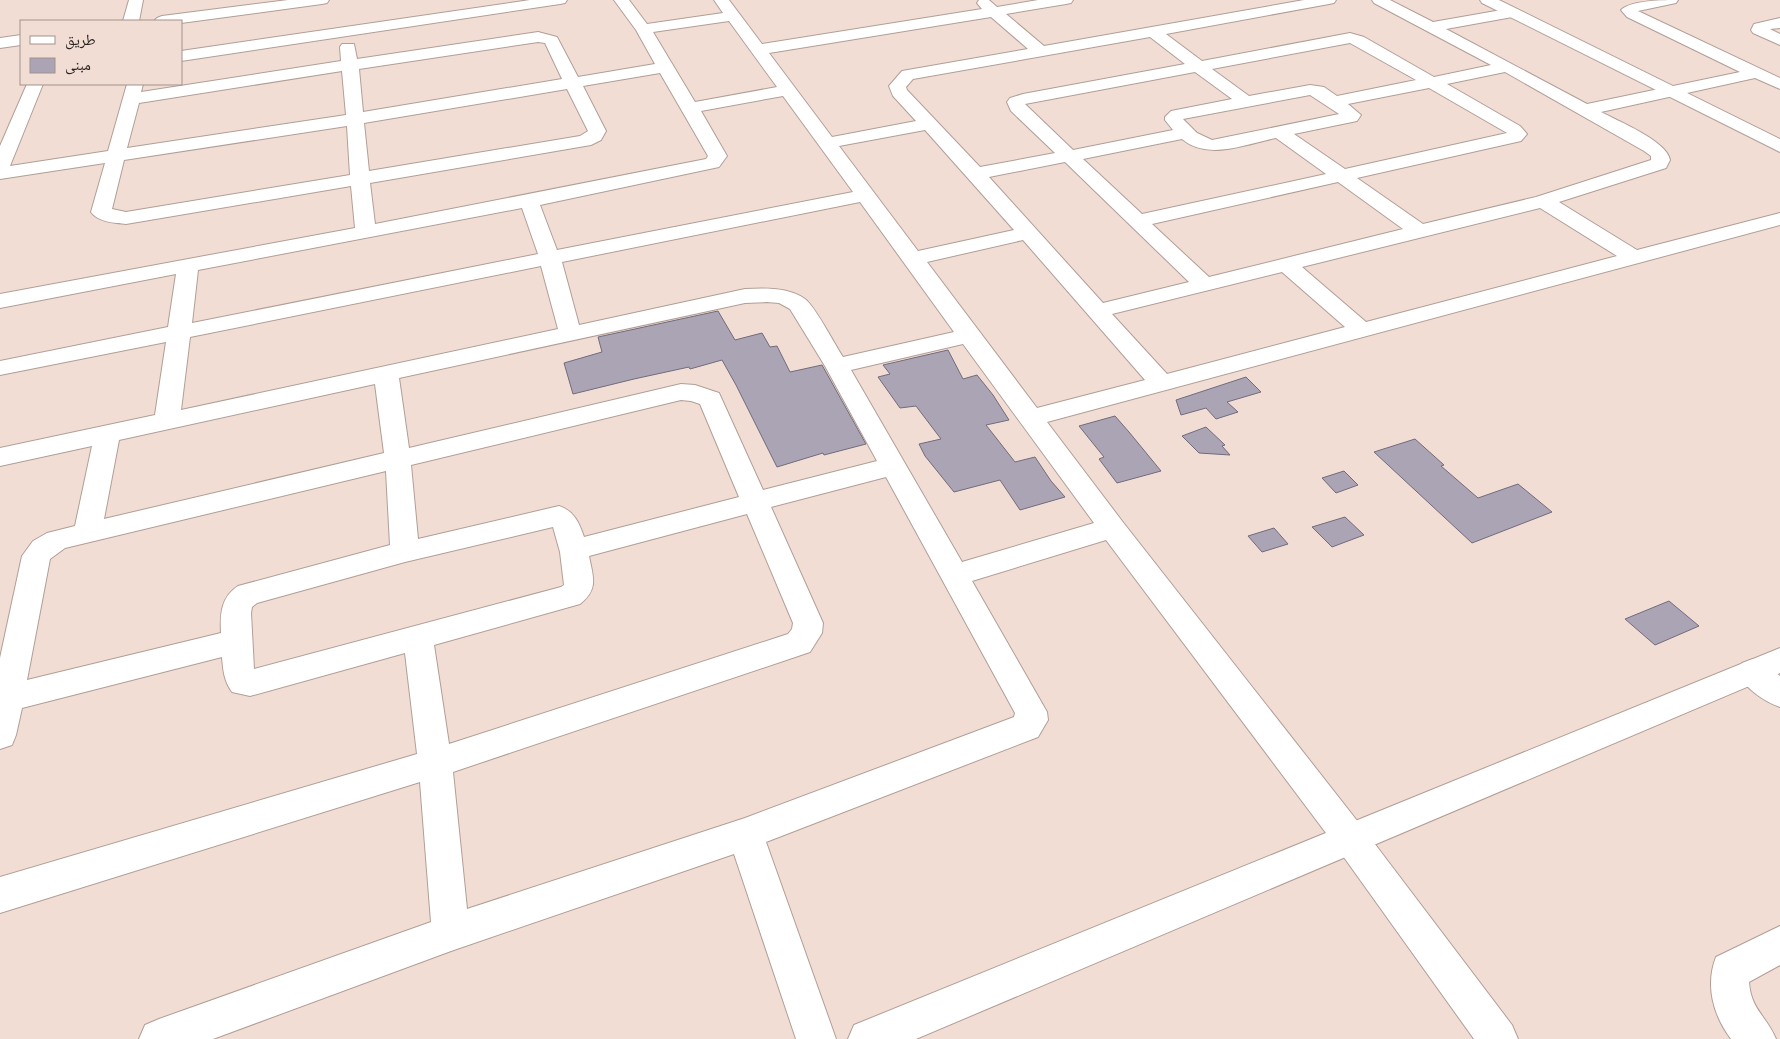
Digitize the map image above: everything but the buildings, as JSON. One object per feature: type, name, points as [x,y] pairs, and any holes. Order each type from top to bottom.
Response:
[{"type":"street","points":[[131,20],[136,0]]},
{"type":"street","points":[[170,20],[322,0]]},
{"type":"street","points":[[182,56],[346,33],[464,7],[560,0]]},
{"type":"street","points":[[0,301],[529,201],[712,163],[718,156],[643,29],[622,0]]},
{"type":"street","points":[[980,0],[1040,51]]},
{"type":"street","points":[[758,50],[1066,0]]},
{"type":"street","points":[[1230,0],[1252,12]]},
{"type":"street","points":[[1162,384],[976,174],[899,92],[897,86],[908,74],[1328,0]]},
{"type":"street","points":[[1098,310],[1543,201],[1659,164],[1662,160],[1660,154],[1651,147],[1507,67],[1379,0]]},
{"type":"street","points":[[1487,0],[1780,146]]},
{"type":"street","points":[[1671,0],[1629,10],[1632,14],[1780,84]]},
{"type":"street","points":[[643,29],[727,8],[1112,528],[1350,838],[1498,1039]]},
{"type":"street","points":[[1431,27],[1513,13]]},
{"type":"street","points":[[209,52],[212,15]]},
{"type":"street","points":[[1780,23],[1759,27],[1759,30],[1780,40]]},
{"type":"street","points":[[1152,31],[1246,102]]},
{"type":"street","points":[[346,33],[365,231]]},
{"type":"street","points":[[546,38],[551,40],[575,83],[597,131],[594,136],[585,141],[359,180],[126,218],[111,216],[101,212],[133,91],[350,65],[546,38]]},
{"type":"street","points":[[1139,221],[1515,137],[1518,134],[1433,82],[1358,40],[1350,38],[1023,98],[1016,102],[1017,107],[1068,157],[1204,283]]},
{"type":"street","points":[[0,43],[20,40]]},
{"type":"street","points":[[0,173],[355,119],[665,67]]},
{"type":"street","points":[[1334,102],[1507,67]]},
{"type":"street","points":[[1585,110],[1757,73]]},
{"type":"street","points":[[0,168],[35,85]]},
{"type":"street","points":[[691,108],[788,90]]},
{"type":"street","points":[[1310,90],[1318,91],[1352,115],[1351,117],[1212,146],[1202,144],[1186,133],[1174,117],[1246,102],[1310,90]]},
{"type":"street","points":[[0,127],[18,124]]},
{"type":"street","points":[[828,143],[928,124]]},
{"type":"street","points":[[1278,132],[1419,231]]},
{"type":"street","points":[[976,174],[1186,133]]},
{"type":"street","points":[[0,368],[179,334],[866,195]]},
{"type":"street","points":[[529,201],[550,259],[570,333]]},
{"type":"street","points":[[1543,201],[1635,258]]},
{"type":"street","points":[[1032,418],[1780,219]]},
{"type":"street","points":[[913,259],[1028,233]]},
{"type":"street","points":[[167,420],[188,265]]},
{"type":"street","points":[[1287,265],[1362,330]]},
{"type":"street","points":[[0,457],[745,296],[780,296],[791,299],[799,305],[837,366],[1031,712],[1032,720],[1026,727],[745,834],[452,933],[159,1039]]},
{"type":"street","points":[[837,366],[970,335]]},
{"type":"street","points":[[386,374],[398,460],[405,552]]},
{"type":"street","points":[[0,735],[3,699],[36,556],[42,548],[57,540],[681,392],[695,393],[710,399],[808,623],[807,633],[799,643],[435,763],[0,895]]},
{"type":"street","points":[[87,533],[107,434]]},
{"type":"street","points":[[574,550],[892,466]]},
{"type":"street","points":[[560,516],[564,520],[574,550],[579,589],[570,596],[250,683],[243,683],[240,679],[236,640],[237,605],[240,599],[248,594],[405,552],[560,516]]},
{"type":"street","points":[[954,575],[1112,528]]},
{"type":"street","points":[[418,638],[435,763],[452,933]]},
{"type":"street","points":[[3,699],[236,640]]},
{"type":"street","points":[[868,1039],[1767,666],[1780,694]]},
{"type":"street","points":[[745,834],[816,1039]]},
{"type":"street","points":[[1756,1039],[1741,1022],[1728,993],[1730,970],[1780,945]]}]
